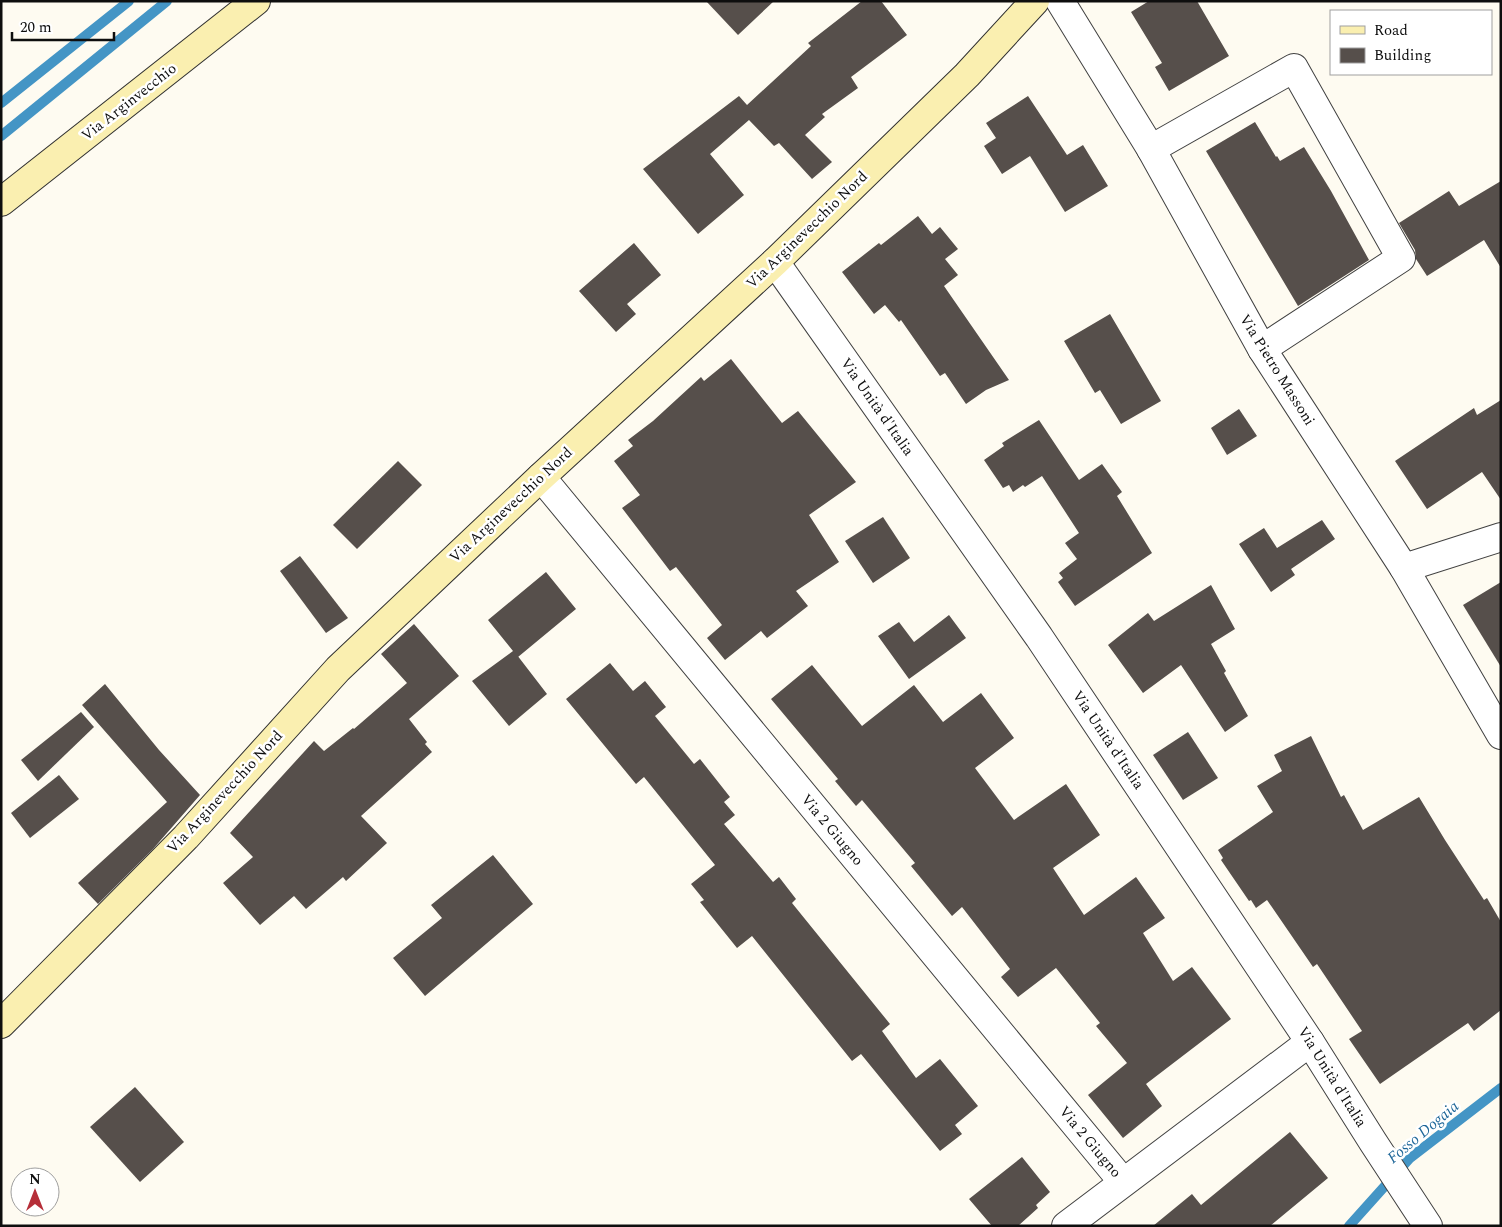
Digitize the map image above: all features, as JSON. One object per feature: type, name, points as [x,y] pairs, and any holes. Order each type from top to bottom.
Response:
[{"type":"street","name":"Via Arginvecchio","points":[[1,202],[256,1]]},
{"type":"street","name":"Via Arginevecchio Nord","points":[[1,1024],[186,837],[338,669],[541,477],[775,262],[967,75],[1035,1]]},
{"type":"street","name":"Via Pietro Massoni","points":[[1060,1],[1151,149],[1262,349],[1404,568],[1501,735]]},
{"type":"street","points":[[1151,149],[1294,68],[1401,258],[1262,349]]},
{"type":"street","name":"Via Unità d'Italia","points":[[775,262],[1039,637],[1310,1042],[1428,1226]]},
{"type":"street","name":"Via 2 Giugno","points":[[541,477],[1123,1182]]},
{"type":"street","points":[[1404,568],[1501,536]]},
{"type":"street","name":"Via 2 Giugno","points":[[1066,1226],[1310,1042]]},
{"type":"building","points":[[706,1],[774,1],[738,35]]},
{"type":"building","points":[[862,1],[881,1],[907,35],[851,77],[858,88],[822,114],[825,117],[805,135],[832,162],[812,179],[779,143],[774,146],[749,120],[710,154],[744,195],[698,234],[643,169],[739,96],[747,105],[811,46],[808,43]]},
{"type":"building","points":[[1149,1],[1197,1],[1229,56],[1169,91],[1155,67],[1162,63],[1131,12]]},
{"type":"building","points":[[1028,96],[1067,155],[1083,145],[1108,186],[1065,212],[1030,156],[1002,174],[984,146],[996,138],[986,123]]},
{"type":"building","points":[[1255,122],[1280,161],[1304,147],[1369,260],[1298,306],[1206,151]]},
{"type":"building","points":[[1501,181],[1501,268],[1484,240],[1427,276],[1416,259],[1415,250],[1399,223],[1449,191],[1459,206]]},
{"type":"building","points":[[918,216],[932,234],[940,227],[958,249],[945,259],[958,275],[944,286],[1009,380],[986,390],[966,404],[945,373],[940,376],[901,320],[899,322],[885,305],[874,314],[842,272]]},
{"type":"building","points":[[634,243],[661,275],[627,304],[636,314],[616,332],[579,291]]},
{"type":"building","points":[[1110,314],[1161,401],[1121,424],[1100,390],[1095,393],[1064,341]]},
{"type":"building","points":[[731,359],[782,423],[798,411],[856,482],[809,515],[839,562],[796,591],[808,606],[767,638],[761,631],[725,660],[707,638],[722,625],[676,567],[670,571],[622,508],[640,495],[614,461],[633,446],[628,440],[653,421],[701,377],[704,381]]},
{"type":"building","points":[[1501,400],[1501,500],[1482,472],[1427,509],[1395,461],[1474,408],[1477,415]]},
{"type":"building","points":[[1239,409],[1257,436],[1227,455],[1211,428]]},
{"type":"building","points":[[1039,420],[1079,480],[1102,464],[1122,492],[1117,496],[1152,553],[1075,606],[1058,582],[1063,578],[1059,573],[1077,559],[1065,543],[1079,533],[1042,476],[1013,492],[1009,485],[1003,488],[984,460],[1004,446],[1002,443]]},
{"type":"building","points":[[398,461],[422,485],[357,549],[333,525]]},
{"type":"building","points":[[883,517],[910,558],[873,583],[845,541]]},
{"type":"building","points":[[1322,520],[1335,539],[1291,569],[1295,575],[1271,592],[1239,544],[1264,528],[1277,548]]},
{"type":"building","points":[[300,556],[348,618],[326,633],[280,571]]},
{"type":"building","points":[[546,572],[576,609],[518,657],[547,694],[509,726],[472,681],[513,651],[488,620]]},
{"type":"building","points":[[1501,582],[1501,667],[1463,605]]},
{"type":"building","points":[[1211,585],[1235,629],[1211,644],[1226,671],[1224,673],[1248,716],[1225,732],[1181,665],[1143,693],[1108,645],[1148,613],[1154,621]]},
{"type":"building","points":[[949,615],[966,638],[909,679],[878,636],[899,622],[914,642]]},
{"type":"building","points":[[414,624],[459,676],[409,719],[427,742],[425,744],[432,752],[361,816],[387,843],[346,881],[343,877],[306,909],[294,896],[260,925],[223,883],[253,857],[230,833],[314,741],[324,751],[354,729],[407,683],[381,654]]},
{"type":"building","points":[[610,663],[633,691],[645,681],[666,707],[655,716],[694,764],[700,759],[730,797],[724,802],[735,815],[724,824],[773,882],[779,877],[796,899],[792,903],[890,1024],[882,1031],[916,1078],[940,1059],[978,1106],[955,1125],[962,1134],[940,1151],[861,1054],[852,1061],[752,936],[737,948],[700,902],[704,900],[691,884],[715,865],[644,777],[636,784],[566,699]]},
{"type":"building","points":[[812,665],[862,726],[914,685],[943,722],[981,693],[1014,738],[975,768],[1014,820],[1066,784],[1100,835],[1053,868],[1084,915],[1136,877],[1165,918],[1143,933],[1173,981],[1192,967],[1231,1019],[1146,1084],[1162,1106],[1123,1138],[1088,1095],[1127,1063],[1096,1026],[1100,1023],[1056,968],[1018,997],[1001,977],[1010,969],[962,907],[952,916],[911,866],[915,863],[862,800],[856,806],[835,781],[838,779],[771,699]]},
{"type":"building","points":[[105,684],[159,750],[200,795],[153,849],[98,904],[78,883],[167,802],[82,705]]},
{"type":"building","points":[[81,712],[94,727],[38,781],[21,760]]},
{"type":"building","points":[[1188,732],[1218,778],[1183,800],[1153,755]]},
{"type":"building","points":[[1311,736],[1341,797],[1344,795],[1363,830],[1419,797],[1484,900],[1487,898],[1501,922],[1501,1010],[1474,1031],[1468,1023],[1380,1084],[1349,1039],[1362,1031],[1317,964],[1313,967],[1267,900],[1256,908],[1251,900],[1249,901],[1221,860],[1223,858],[1218,850],[1273,812],[1257,786],[1282,771],[1274,755]]},
{"type":"building","points":[[59,775],[79,799],[30,838],[11,813]]},
{"type":"building","points":[[493,855],[533,904],[425,996],[393,958],[442,918],[431,905]]},
{"type":"building","points":[[135,1087],[184,1142],[140,1182],[90,1127]]},
{"type":"building","points":[[1290,1132],[1328,1178],[1270,1226],[1153,1226],[1192,1194],[1201,1205]]},
{"type":"building","points":[[1022,1157],[1050,1192],[1036,1205],[1038,1208],[1018,1226],[992,1226],[969,1199]]},
{"type":"waterway","points":[[1,103],[129,1]]},
{"type":"waterway","points":[[1,136],[167,1]]},
{"type":"waterway","name":"Fosso Dogaia","points":[[1349,1226],[1410,1158],[1501,1088]]}]
